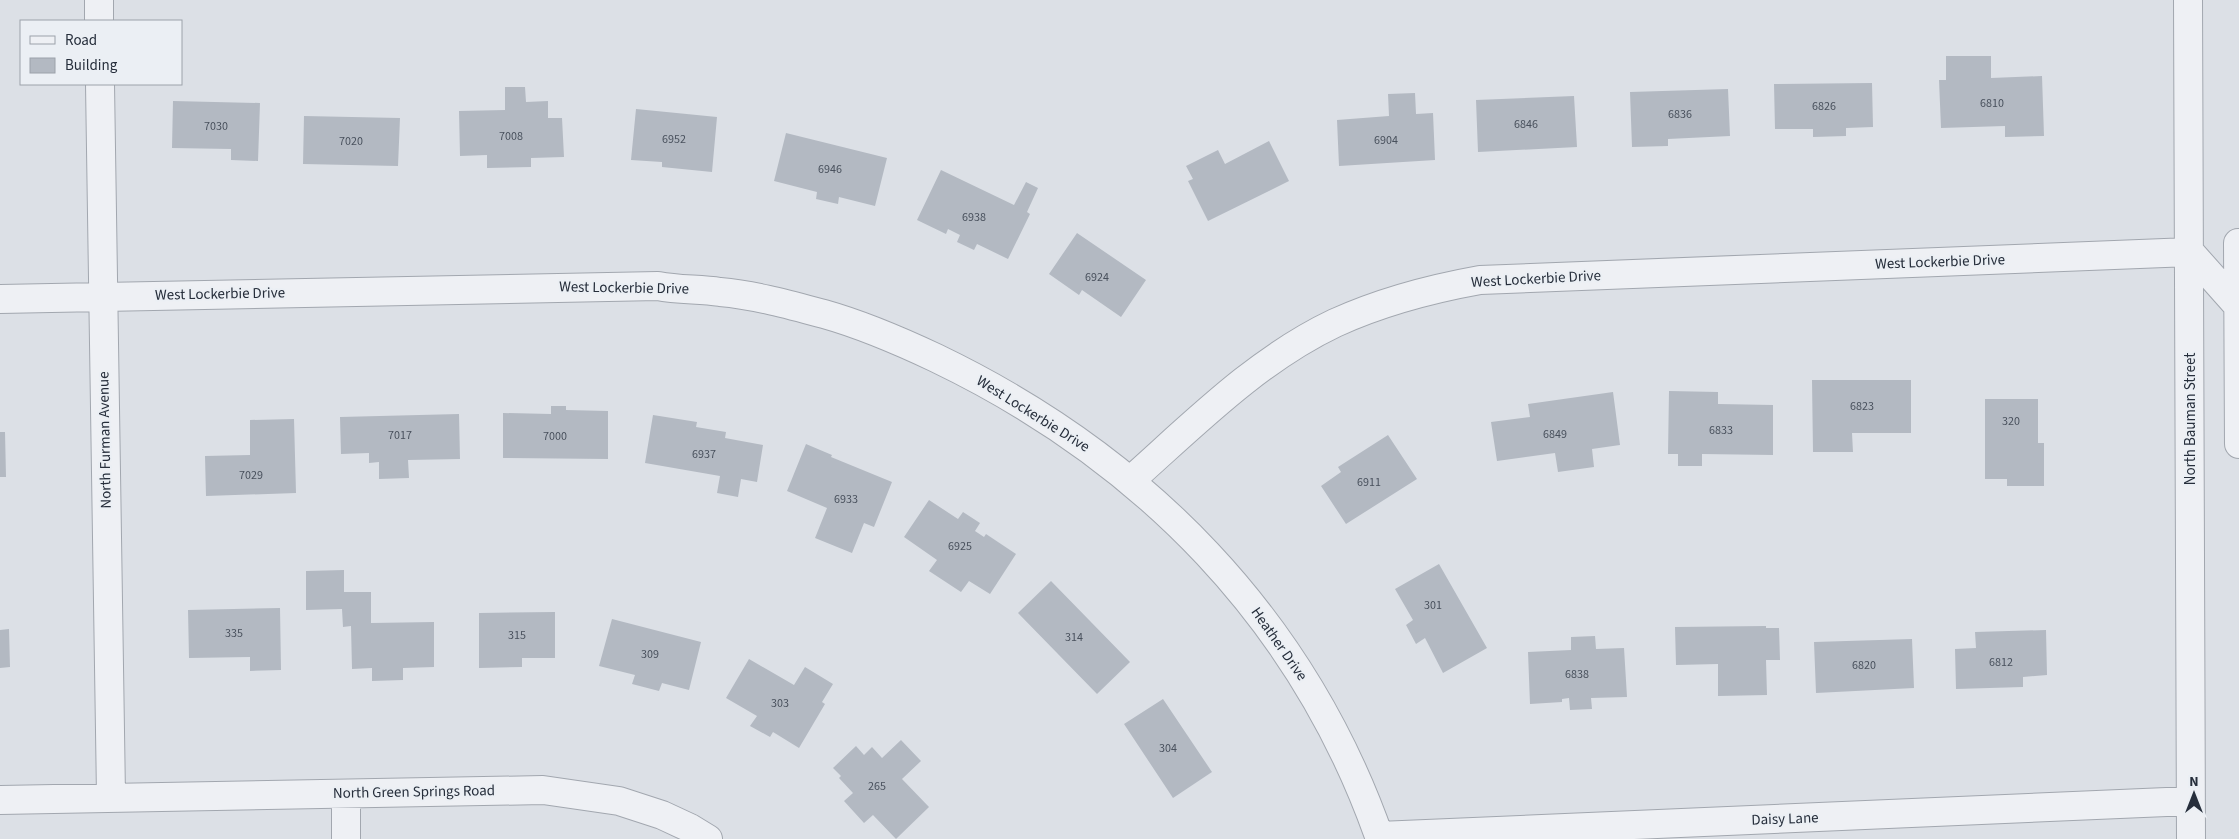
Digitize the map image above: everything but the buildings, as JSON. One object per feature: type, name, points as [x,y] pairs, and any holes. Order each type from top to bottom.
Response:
[{"type":"street","points":[[99,0],[99,20]]},
{"type":"street","name":"North Bauman Street","points":[[2188,0],[2190,839]]},
{"type":"street","name":"North Furman Avenue","points":[[100,85],[111,796]]},
{"type":"street","points":[[2238,243],[2239,444]]},
{"type":"street","points":[[2190,252],[2238,306]]},
{"type":"street","name":"West Lockerbie Drive","points":[[0,299],[612,285],[658,286],[734,294],[824,314],[896,339],[952,364],[1019,401],[1131,480],[1223,398],[1296,344],[1364,311],[1421,292],[1450,285],[1510,278],[2190,252]]},
{"type":"street","name":"Heather Drive","points":[[1131,480],[1208,554],[1282,645],[1309,686],[1336,736],[1380,837]]},
{"type":"street","name":"North Green Springs Road","points":[[0,800],[111,796],[528,790],[574,793],[619,801],[662,815],[708,839]]},
{"type":"street","points":[[346,794],[346,839]]},
{"type":"street","name":"Daisy Lane","points":[[1380,837],[2190,801]]}]
